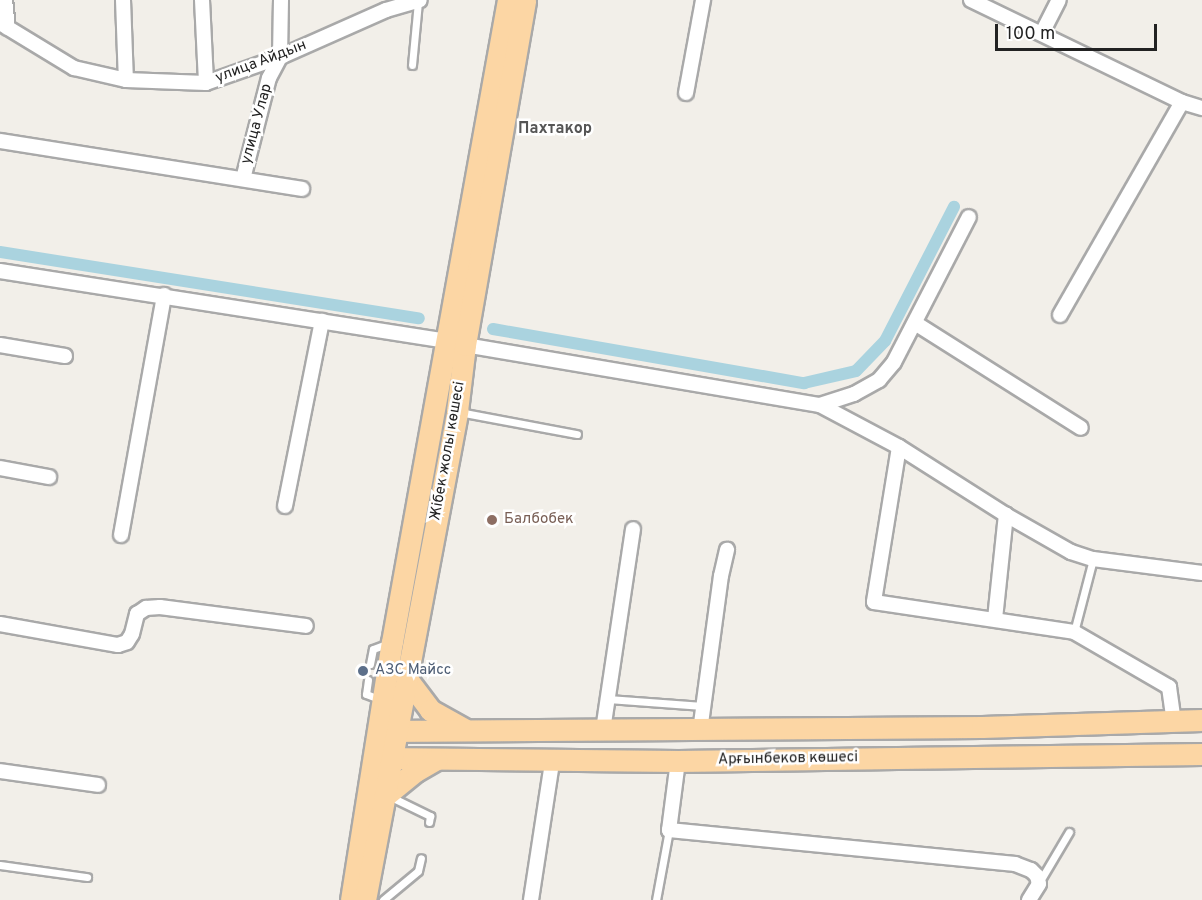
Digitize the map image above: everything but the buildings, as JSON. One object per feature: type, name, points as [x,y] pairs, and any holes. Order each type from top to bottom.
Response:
[{"type":"main road","name":"Жібек жолы көшесі","points":[[351,900],[387,731],[406,678],[458,411],[456,343],[508,0]]},
{"type":"main road","name":"Жібек жолы көшесі","points":[[387,731],[382,700],[392,642],[456,343],[525,0]]},
{"type":"main road","points":[[406,678],[430,710],[467,731]]},
{"type":"main road","name":"Арғынбеков көшесі","points":[[387,731],[982,728],[1202,720]]},
{"type":"main road","points":[[980,756],[982,728]]},
{"type":"main road","name":"Арғынбеков көшесі","points":[[383,758],[552,762],[1202,754]]},
{"type":"main road","name":"Жібек жолы көшесі","points":[[365,900],[386,795],[383,758]]},
{"type":"main road","points":[[386,795],[421,767],[437,759]]},
{"type":"street","points":[[4,25],[5,0]]},
{"type":"street","points":[[123,0],[126,80]]},
{"type":"street","points":[[202,0],[206,83]]},
{"type":"street","name":"улица Улар","points":[[243,179],[269,78],[280,57],[281,0]]},
{"type":"street","name":"улица Айдын","points":[[4,25],[74,68],[126,80],[206,83],[280,57],[386,10],[419,0]]},
{"type":"street","points":[[686,93],[704,0]]},
{"type":"street","points":[[971,0],[1182,102],[1202,108]]},
{"type":"street","points":[[1042,33],[1059,0]]},
{"type":"street","points":[[1060,315],[1182,102]]},
{"type":"street","points":[[0,141],[302,189]]},
{"type":"street","points":[[820,405],[854,394],[879,380],[894,362],[969,216]]},
{"type":"street","points":[[0,271],[164,295],[820,405],[898,447],[1006,515],[1071,552],[1093,558],[1202,573]]},
{"type":"street","points":[[121,535],[164,295]]},
{"type":"street","points":[[285,506],[322,321]]},
{"type":"street","points":[[915,323],[1081,428]]},
{"type":"street","points":[[0,345],[65,356]]},
{"type":"street","points":[[898,447],[874,602],[1074,632],[1169,687],[1174,721]]},
{"type":"street","points":[[0,468],[49,477]]},
{"type":"street","points":[[995,619],[1006,515]]},
{"type":"street","points":[[603,730],[633,528]]},
{"type":"street","points":[[700,730],[721,576],[727,550]]},
{"type":"street","points":[[0,624],[118,645],[127,642],[132,634],[137,614],[146,608],[160,606],[306,626]]},
{"type":"street","points":[[678,761],[669,830],[1015,864],[1031,870],[1037,876],[1039,884],[1029,900]]},
{"type":"street","points":[[531,900],[552,762]]},
{"type":"street","points":[[0,771],[98,785]]},
{"type":"lane","points":[[412,66],[419,0]]},
{"type":"lane","points":[[458,411],[577,434]]},
{"type":"lane","points":[[1074,632],[1093,558]]},
{"type":"lane","points":[[370,664],[373,649],[392,642]]},
{"type":"lane","points":[[368,680],[366,694],[382,700]]},
{"type":"lane","points":[[608,699],[703,706]]},
{"type":"lane","points":[[386,795],[430,816],[429,822]]},
{"type":"lane","points":[[657,900],[669,830]]},
{"type":"lane","points":[[1039,884],[1069,832]]},
{"type":"lane","points":[[383,900],[418,871],[421,858]]},
{"type":"lane","points":[[0,865],[87,877]]},
{"type":"waterway","points":[[493,329],[804,383],[856,371],[885,341],[954,207]]},
{"type":"waterway","points":[[0,252],[419,318]]},
{"type":"place","name":"Балбобек","points":[[492,520]]},
{"type":"place","name":"АЗС Майсс","points":[[363,671]]},
{"type":"district","name":"Пахтакор","points":[[555,129]]}]
